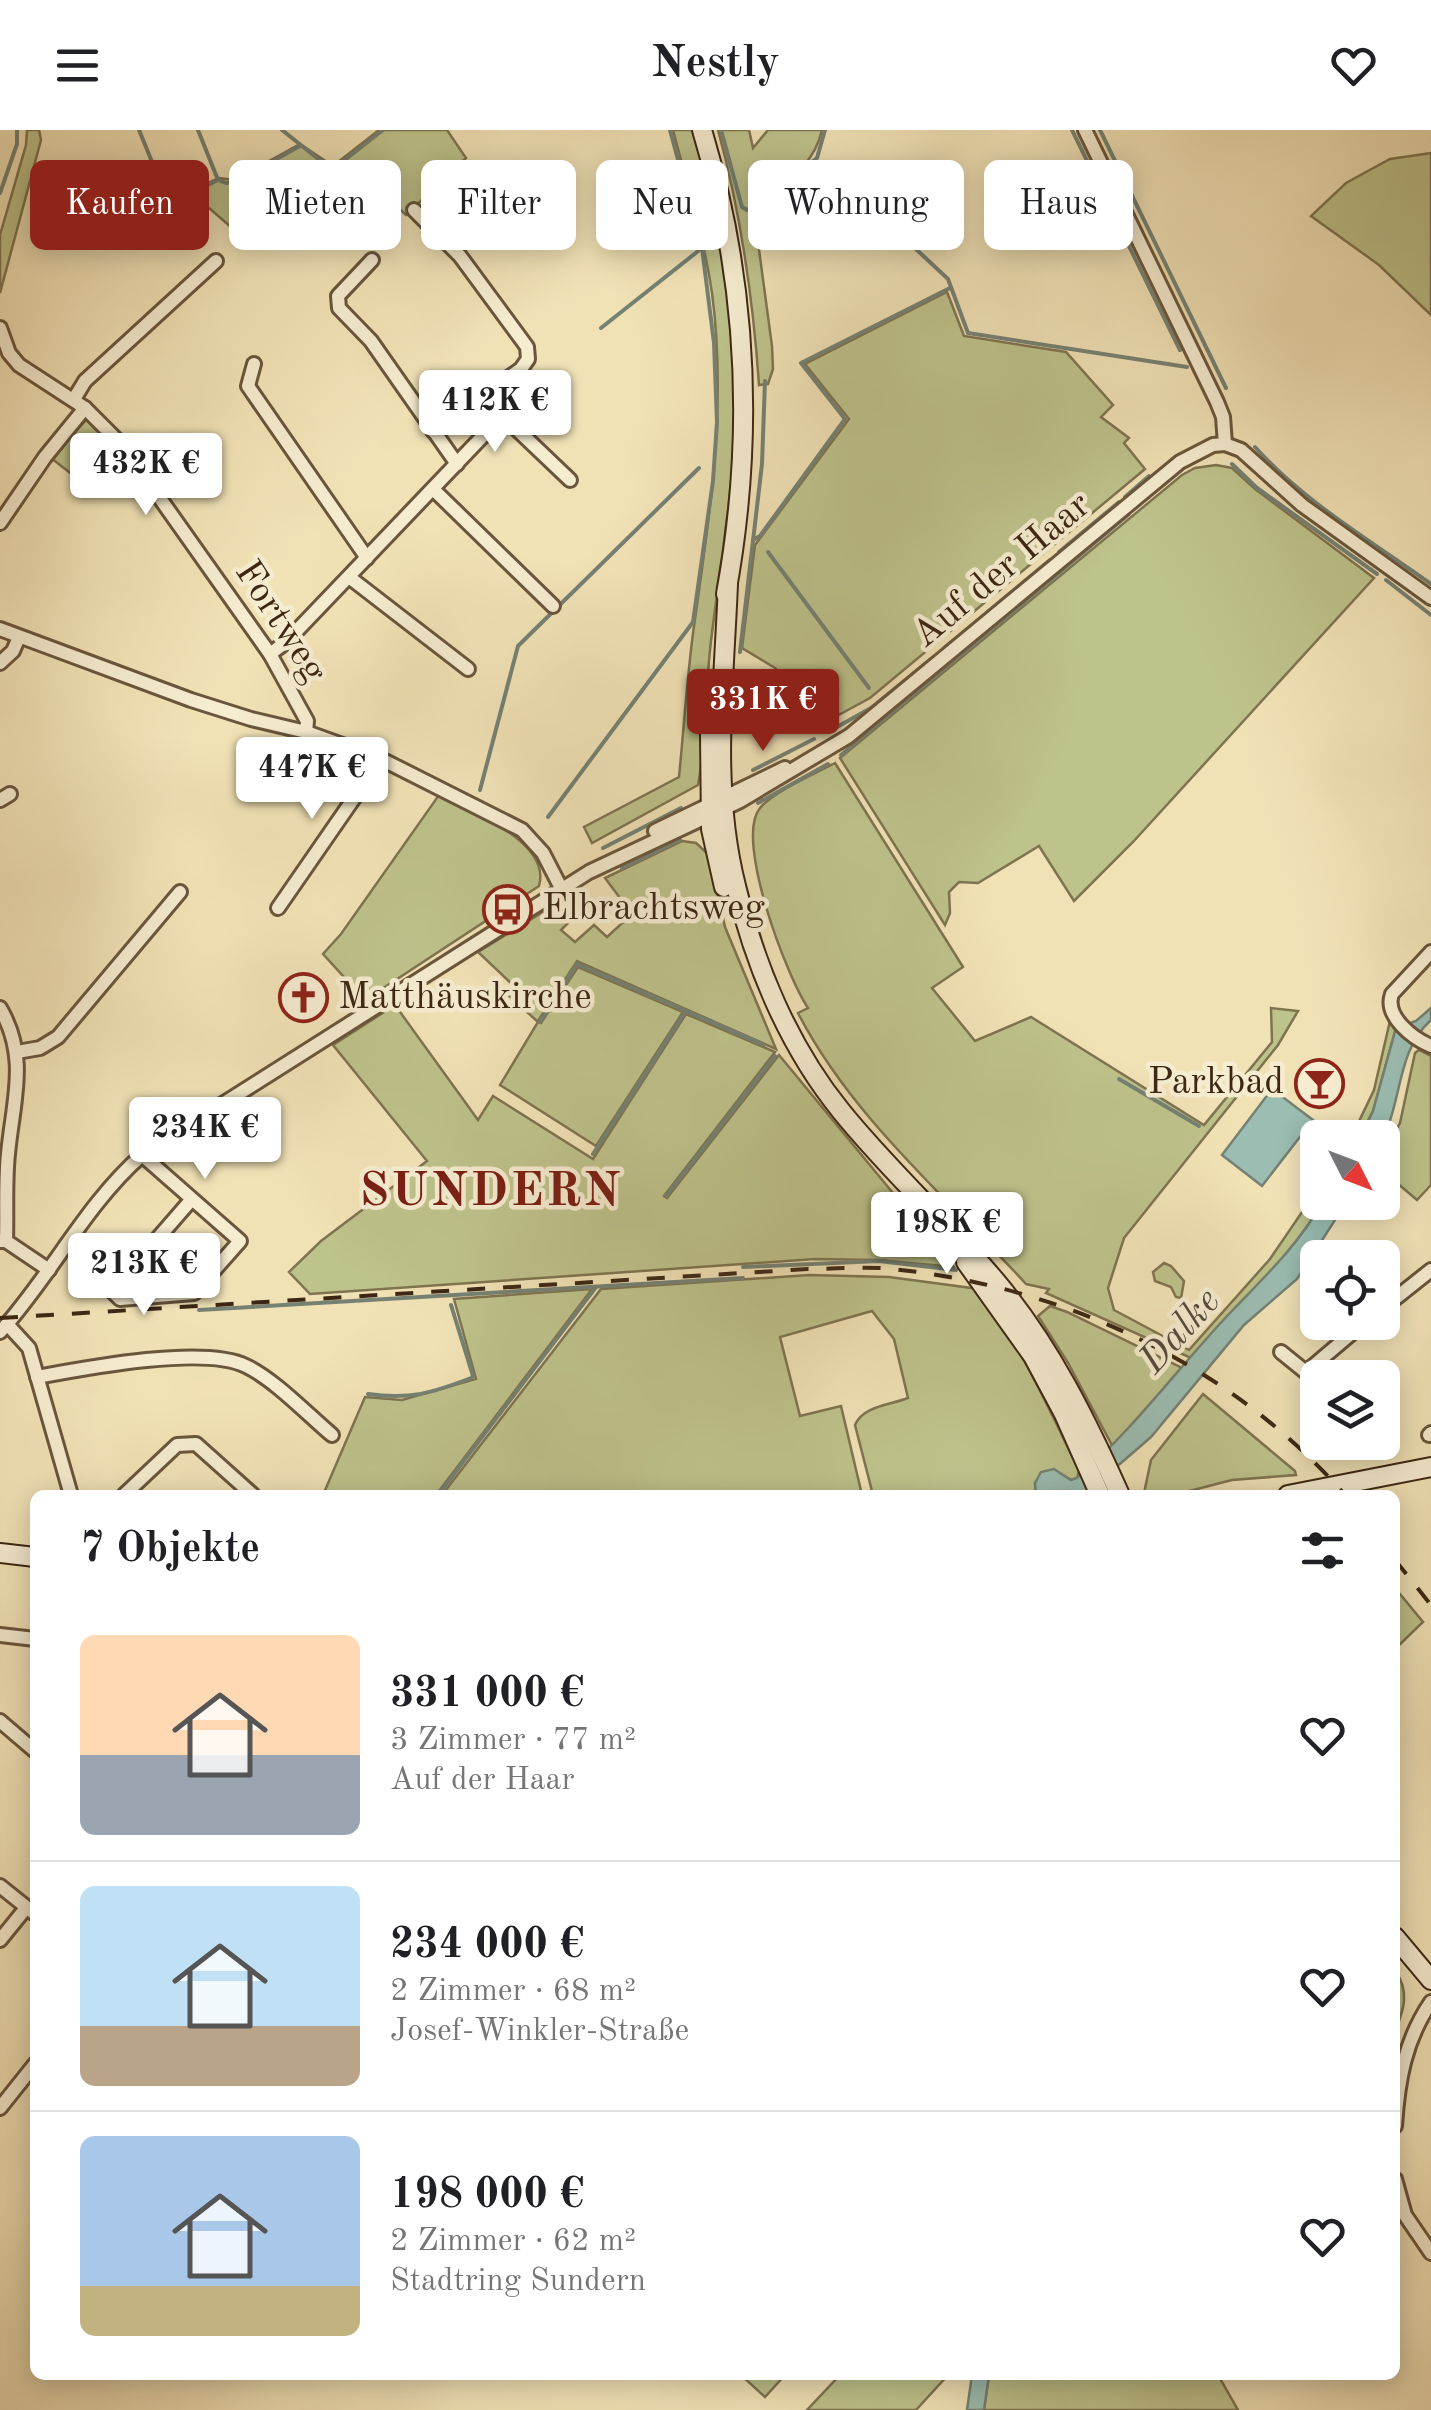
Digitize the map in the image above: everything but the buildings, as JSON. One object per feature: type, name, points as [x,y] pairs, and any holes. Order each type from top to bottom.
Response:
[{"type":"main road","points":[[702,130],[719,185],[736,272],[742,345],[740,480],[728,584],[716,805],[752,944],[782,1017],[838,1109],[914,1194],[1033,1356],[1064,1414],[1094,1458],[1103,1487]]},
{"type":"main road","points":[[1314,1490],[1431,1467]]},
{"type":"main road","points":[[0,1553],[30,1556]]},
{"type":"main road","points":[[1400,1943],[1431,1980]]},
{"type":"street","points":[[1085,130],[1216,402],[1223,418],[1225,444],[1241,450],[1302,505],[1431,598]]},
{"type":"street","points":[[414,210],[460,256],[527,347],[528,358],[521,369],[434,431]]},
{"type":"street","points":[[372,260],[338,296],[338,308],[371,341],[457,464]]},
{"type":"street","points":[[0,523],[80,404],[85,380],[216,261]]},
{"type":"street","name":"Fortweg","points":[[0,328],[5,355],[80,404],[123,446],[270,654],[307,720],[306,732]]},
{"type":"street","points":[[254,364],[248,386],[367,558]]},
{"type":"street","points":[[483,397],[570,480]]},
{"type":"street","points":[[270,654],[286,642],[502,416]]},
{"type":"street","name":"Auf der Haar","points":[[4,1328],[112,1186],[142,1155],[625,847],[796,770],[872,718],[1180,462],[1225,444]]},
{"type":"street","points":[[433,489],[554,606]]},
{"type":"street","points":[[349,576],[468,668]]},
{"type":"street","points":[[0,630],[206,705],[306,732],[381,759],[522,830],[544,853],[561,888]]},
{"type":"street","points":[[0,662],[14,651],[19,636]]},
{"type":"street","points":[[278,908],[381,759]]},
{"type":"street","points":[[17,1052],[40,1048],[58,1037],[180,892]]},
{"type":"street","points":[[1431,952],[1392,994],[1390,1010],[1416,1039],[1431,1046]]},
{"type":"street","points":[[0,1008],[13,1031],[18,1069],[7,1158],[3,1241],[48,1270]]},
{"type":"street","points":[[142,1155],[240,1241],[194,1293],[120,1299],[112,1291],[192,1199]]},
{"type":"street","points":[[1400,1295],[1431,1270]]},
{"type":"street","points":[[4,1328],[28,1348],[71,1490]]},
{"type":"street","points":[[1320,1360],[1344,1340]]},
{"type":"street","points":[[1281,1352],[1300,1367]]},
{"type":"street","points":[[37,1377],[136,1361],[233,1362],[254,1371],[332,1435]]},
{"type":"street","points":[[129,1490],[177,1446],[187,1443],[196,1444],[247,1490]]},
{"type":"street","points":[[0,1635],[30,1639]]},
{"type":"street","points":[[0,1721],[30,1747]]},
{"type":"street","points":[[3,1894],[30,1910]]},
{"type":"street","points":[[2,1933],[30,1912]]},
{"type":"street","points":[[1400,2092],[1406,2051],[1418,2020],[1431,2002]]},
{"type":"street","points":[[0,2108],[30,2070]]},
{"type":"street","points":[[1400,2196],[1405,2214],[1431,2253]]},
{"type":"green space","points":[[27,130],[39,130],[41,140],[36,160],[30,160],[30,181],[0,293],[0,235]]},
{"type":"green space","points":[[379,130],[447,130],[466,158],[421,160],[421,201],[406,215],[401,210],[401,160],[341,160]]},
{"type":"green space","points":[[673,130],[694,130],[702,160],[681,160]]},
{"type":"green space","points":[[718,130],[749,130],[753,148],[768,130],[822,130],[808,160],[748,160],[748,250],[759,250],[772,346],[773,369],[768,384],[759,385],[745,256]]},
{"type":"green space","points":[[300,144],[324,160],[271,160]]},
{"type":"green space","points":[[1431,153],[1431,315],[1379,265],[1311,216],[1346,183],[1390,159]]},
{"type":"green space","points":[[229,179],[229,225],[209,208],[209,182]]},
{"type":"green space","points":[[704,250],[723,250],[734,319],[737,383],[726,531],[698,785],[592,843],[584,827],[679,777],[717,418],[712,293]]},
{"type":"green space","points":[[947,292],[964,336],[1066,352],[1113,405],[1101,417],[1129,438],[1124,443],[1145,469],[870,698],[822,724],[775,668],[742,648],[755,545],[849,419],[805,364]]},
{"type":"green space","points":[[87,419],[100,427],[119,452],[78,479],[51,458]]},
{"type":"green space","points":[[1195,468],[1232,468],[1374,578],[1133,842],[1074,901],[1039,846],[978,883],[959,882],[949,892],[950,913],[945,925],[840,758],[1182,475]]},
{"type":"green space","points":[[835,763],[963,967],[932,988],[975,1041],[1031,1017],[1204,1125],[1272,1042],[1271,1008],[1298,1011],[1278,1045],[1124,1238],[1108,1288],[1114,1310],[1189,1350],[1270,1259],[1300,1215],[1300,1220],[1311,1220],[1260,1284],[1191,1358],[1046,1293],[1049,1289],[1026,1284],[903,1156],[845,1088],[798,1013],[808,1008],[788,968],[758,877],[754,824],[760,808],[785,789]]},
{"type":"green space","points":[[439,795],[487,819],[521,842],[540,870],[539,886],[365,1000],[323,954]]},
{"type":"green space","points":[[682,841],[696,843],[709,855],[725,927],[776,1049],[577,961],[538,1021],[541,1023],[578,967],[683,1012],[596,1146],[500,1085],[538,1022],[506,993],[513,985],[478,952],[559,902],[570,921],[561,930],[575,942],[594,925],[607,937],[632,914],[605,878]]},
{"type":"green space","points":[[395,1005],[478,1120],[493,1096],[593,1159],[686,1014],[775,1052],[664,1196],[667,1198],[779,1055],[954,1267],[815,1259],[310,1294],[289,1272],[321,1241],[427,1161],[333,1045]]},
{"type":"green space","points":[[1390,1021],[1396,1028],[1373,1111],[1368,1120],[1360,1120],[1374,1090]]},
{"type":"green space","points":[[1419,1050],[1431,1056],[1431,1185],[1417,1200],[1400,1186],[1400,1123],[1415,1053]]},
{"type":"green space","points":[[1164,1263],[1184,1281],[1181,1298],[1176,1297],[1171,1287],[1155,1281],[1153,1272]]},
{"type":"green space","points":[[809,1275],[889,1277],[979,1289],[1033,1377],[1079,1471],[1077,1478],[1071,1480],[1054,1470],[1035,1483],[1036,1490],[872,1490],[855,1425],[871,1410],[908,1398],[894,1339],[872,1311],[780,1337],[800,1416],[841,1406],[861,1490],[446,1490],[601,1289]]},
{"type":"green space","points":[[592,1289],[440,1490],[325,1490],[365,1397],[402,1400],[476,1379],[454,1299]]},
{"type":"green space","points":[[1050,1306],[1182,1368],[1113,1447],[1038,1316]]},
{"type":"green space","points":[[1203,1394],[1296,1475],[1232,1480],[1193,1490],[1145,1490],[1151,1460]]},
{"type":"green space","points":[[1400,1594],[1423,1622],[1400,1644]]},
{"type":"green space","points":[[1400,1980],[1404,2001],[1400,2019]]},
{"type":"green space","points":[[746,2380],[780,2380],[765,2397]]},
{"type":"green space","points":[[835,2380],[943,2380],[916,2410],[807,2410]]},
{"type":"green space","points":[[988,2380],[1221,2380],[1238,2410],[984,2410]]},
{"type":"water","points":[[1431,1008],[1431,1020],[1420,1032],[1406,1061],[1390,1120],[1369,1120],[1396,1028],[1416,1021]]},
{"type":"water","points":[[1272,1089],[1313,1120],[1300,1120],[1300,1137],[1262,1186],[1222,1155]]},
{"type":"water","points":[[1310,1220],[1335,1220],[1322,1240],[1300,1240],[1297,1279],[1244,1325],[1151,1437],[1090,1490],[1036,1490],[1041,1472],[1054,1469],[1071,1480],[1077,1478],[1279,1262]]},
{"type":"water","points":[[971,2380],[988,2380],[984,2410],[967,2410]]},
{"type":"waterway","points":[[0,193],[17,144],[17,130]]},
{"type":"waterway","points":[[139,130],[168,201],[216,181]]},
{"type":"waterway","points":[[198,130],[218,180],[226,183],[237,181],[300,146]]},
{"type":"waterway","points":[[282,130],[320,160]]},
{"type":"waterway","points":[[345,160],[383,130]]},
{"type":"waterway","points":[[548,817],[693,622],[713,481],[717,422],[714,343],[702,248],[670,130]]},
{"type":"waterway","points":[[721,130],[742,207],[747,210],[817,158],[825,130]]},
{"type":"waterway","points":[[1072,130],[1180,350]]},
{"type":"waterway","points":[[1100,130],[1226,388]]},
{"type":"waterway","points":[[601,328],[699,250]]},
{"type":"waterway","points":[[917,250],[948,279],[968,333],[1187,367]]},
{"type":"waterway","points":[[753,540],[760,536],[845,419],[801,363],[950,288]]},
{"type":"waterway","points":[[740,652],[762,464],[765,381]]},
{"type":"waterway","points":[[1255,447],[1316,503],[1431,584]]},
{"type":"waterway","points":[[1232,464],[1257,488],[1377,574]]},
{"type":"waterway","points":[[480,790],[518,646],[699,468]]},
{"type":"waterway","points":[[1125,497],[1149,476]]},
{"type":"waterway","points":[[1059,552],[1119,502]]},
{"type":"waterway","points":[[841,755],[1129,514]]},
{"type":"waterway","points":[[768,552],[869,688]]},
{"type":"waterway","points":[[943,649],[1050,560]]},
{"type":"waterway","points":[[1386,580],[1431,615]]},
{"type":"waterway","points":[[828,732],[871,708],[931,659]]},
{"type":"waterway","points":[[753,770],[814,739]]},
{"type":"waterway","points":[[758,803],[828,764]]},
{"type":"waterway","points":[[603,848],[681,808]]},
{"type":"waterway","points":[[622,868],[680,840]]},
{"type":"waterway","points":[[540,1022],[577,964],[684,1010]]},
{"type":"waterway","points":[[593,1154],[686,1011],[764,1045]]},
{"type":"waterway","points":[[666,1196],[775,1056]]},
{"type":"waterway","points":[[1119,1079],[1199,1126]]},
{"type":"waterway","points":[[743,1267],[879,1261],[956,1270]]},
{"type":"waterway","points":[[199,1310],[743,1278]]},
{"type":"waterway","points":[[442,1490],[596,1287]]},
{"type":"waterway","points":[[368,1394],[421,1394],[473,1376],[451,1305]]},
{"type":"railway","points":[[0,1318],[808,1269],[892,1269],[956,1278],[1019,1293],[1140,1339],[1197,1370],[1250,1407],[1300,1448],[1340,1490]]},
{"type":"railway","points":[[1400,1566],[1431,1605]]},
{"type":"place","name":"Elbrachtsweg","points":[[507,909]]},
{"type":"place","name":"Matthäuskirche","points":[[303,998]]},
{"type":"place","name":"Parkbad","points":[[1319,1083]]},
{"type":"district","name":"SUNDERN","points":[[491,1192]]},
{"type":"water label","name":"Dalke","points":[[1181,1332]]}]
